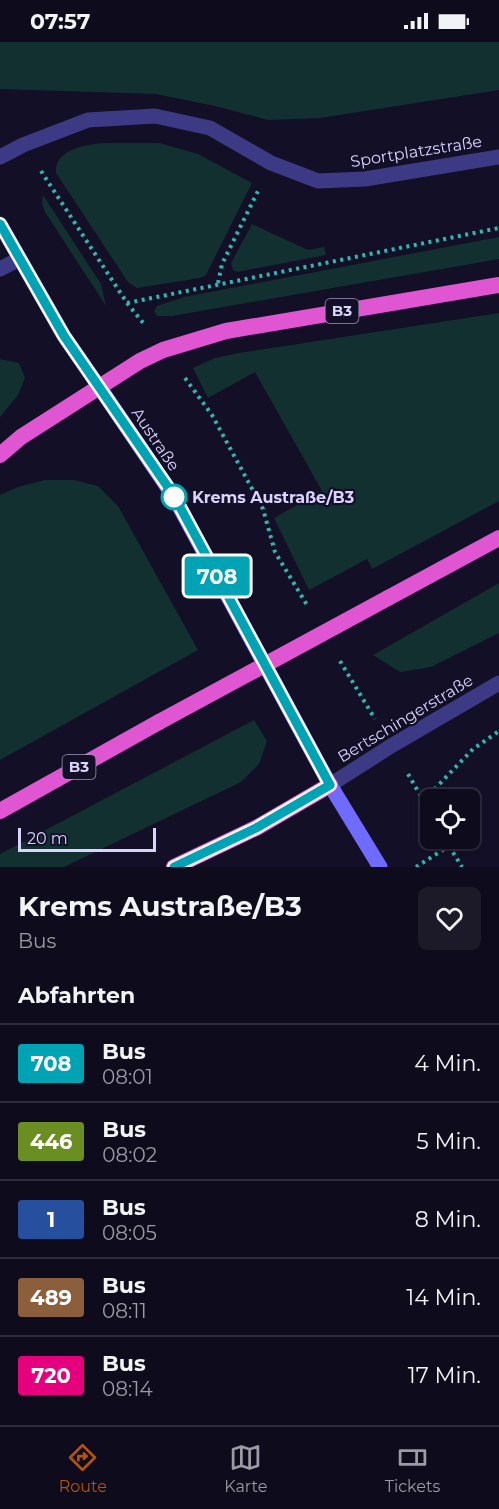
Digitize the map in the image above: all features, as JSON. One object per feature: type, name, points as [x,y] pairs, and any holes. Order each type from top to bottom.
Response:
[{"type":"highway","name":"B3","points":[[100,388],[140,361],[163,350],[226,331],[499,285]]},
{"type":"highway","points":[[0,455],[21,437],[100,388]]},
{"type":"highway","name":"B3","points":[[0,811],[499,538]]},
{"type":"highway","name":"B3","points":[[0,802],[159,722]]},
{"type":"highway","points":[[174,867],[256,828],[330,785]]},
{"type":"main road","name":"Austraße","points":[[100,388],[174,496],[330,785],[380,867]]},
{"type":"street","name":"Sportplatzstraße","points":[[0,157],[23,145],[88,120],[154,116],[210,128],[272,163],[318,181],[365,179],[499,157]]},
{"type":"street","name":"Austraße","points":[[0,224],[64,336],[100,388]]},
{"type":"street","points":[[0,269],[19,259]]},
{"type":"street","name":"Bertschingerstraße","points":[[330,785],[391,746],[499,683]]},
{"type":"path","points":[[218,283],[222,264],[272,163]]},
{"type":"path","points":[[47,179],[141,320]]},
{"type":"path","points":[[128,303],[499,228]]},
{"type":"path","points":[[182,375],[212,414],[263,509],[275,552],[311,612]]},
{"type":"path","points":[[335,652],[341,662]]},
{"type":"path","points":[[435,789],[473,749],[499,731]]},
{"type":"path","points":[[416,787],[420,794]]},
{"type":"path","points":[[416,867],[445,849]]},
{"type":"path","points":[[452,849],[462,867]]},
{"type":"green space","points":[[0,42],[499,42],[499,90],[320,118],[268,120],[156,94],[0,89]]},
{"type":"green space","points":[[106,143],[159,143],[198,154],[252,183],[206,275],[200,278],[137,288],[128,282],[56,173],[60,158],[66,153],[81,147]]},
{"type":"green space","points":[[43,195],[101,284],[106,306],[45,212],[42,203]]},
{"type":"green space","points":[[252,224],[308,250],[324,247],[326,255],[237,272],[233,270],[231,263]]},
{"type":"green space","points":[[499,237],[499,259],[172,316],[157,316],[154,311],[157,306],[184,297]]},
{"type":"green space","points":[[499,313],[499,501],[372,569],[367,559],[309,590],[274,518],[322,491],[255,372],[208,398],[193,368],[215,358],[239,353]]},
{"type":"green space","points":[[0,359],[19,363],[25,378],[18,395],[0,417]]},
{"type":"green space","points":[[45,480],[74,480],[98,486],[118,506],[198,650],[0,760],[0,495],[18,487]]},
{"type":"green space","points":[[499,583],[499,633],[431,667],[400,672],[373,655]]},
{"type":"green space","points":[[254,720],[267,741],[259,764],[241,782],[64,867],[0,867],[0,854]]},
{"type":"bus line","name":"708","points":[[0,224],[73,351],[174,496],[330,785],[256,828],[174,867]]},
{"type":"place","name":"Krems Austraße/B3","points":[[174,497]]}]
